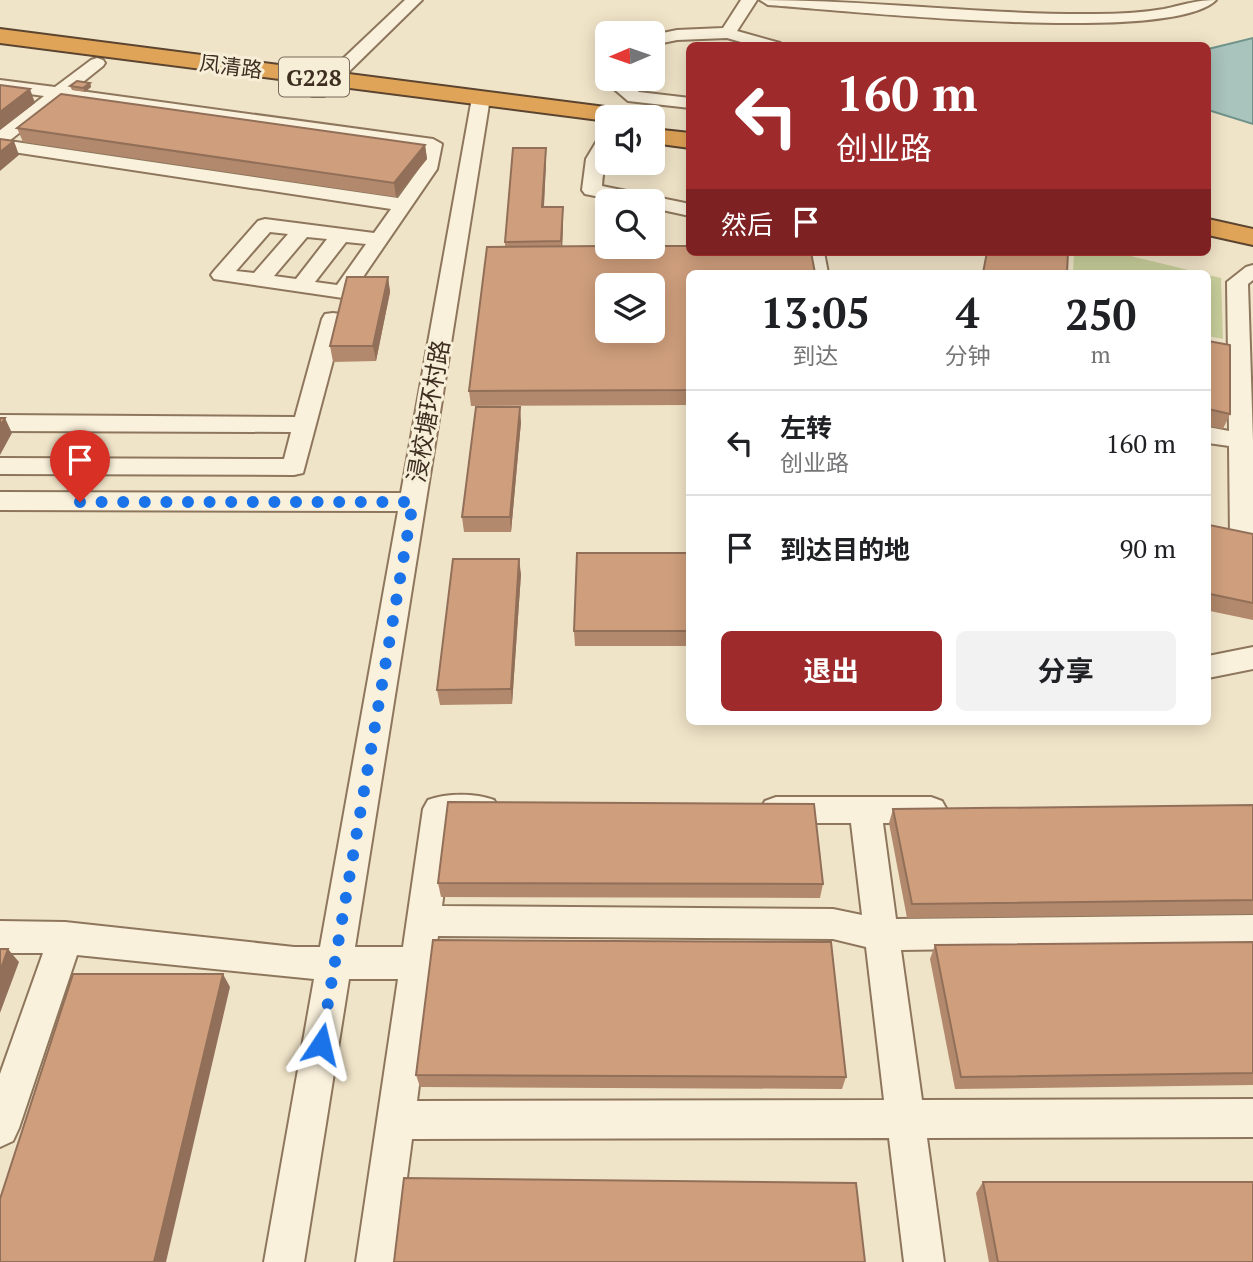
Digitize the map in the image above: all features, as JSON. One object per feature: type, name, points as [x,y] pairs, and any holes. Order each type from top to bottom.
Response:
[{"type":"highway","name":"凤清路","points":[[0,36],[325,86],[480,106],[595,114]]},
{"type":"highway","name":"凤清路","points":[[0,51],[325,86]]},
{"type":"highway","name":"凤清路","points":[[480,106],[595,128]]},
{"type":"highway","points":[[665,122],[686,124]]},
{"type":"highway","points":[[665,138],[686,140]]},
{"type":"highway","points":[[1211,210],[1253,219]]},
{"type":"highway","points":[[1211,229],[1253,237]]},
{"type":"street","points":[[325,86],[414,0]]},
{"type":"street","points":[[729,33],[749,0]]},
{"type":"street","points":[[768,0],[1081,19],[1146,16],[1174,11],[1208,0]]},
{"type":"street","points":[[1018,0],[1024,17]]},
{"type":"street","points":[[665,38],[729,33],[760,42]]},
{"type":"street","points":[[0,139],[97,63]]},
{"type":"street","points":[[0,85],[433,144],[428,169],[403,205],[379,240],[343,292],[221,275],[265,225],[379,240]]},
{"type":"street","points":[[628,91],[635,97],[686,103]]},
{"type":"street","name":"浸校塘环村路","points":[[284,1262],[480,106]]},
{"type":"street","points":[[0,145],[403,205]]},
{"type":"street","points":[[595,157],[592,190],[595,191]]},
{"type":"street","points":[[665,205],[686,209]]},
{"type":"street","points":[[260,280],[302,230]]},
{"type":"street","points":[[301,286],[341,235]]},
{"type":"street","points":[[1253,271],[1237,282],[1246,337],[1241,441],[1243,539],[1253,541]]},
{"type":"street","points":[[4,466],[294,467],[334,319]]},
{"type":"street","points":[[0,423],[305,425]]},
{"type":"street","points":[[4,466],[30,424]]},
{"type":"street","points":[[1211,436],[1241,441]]},
{"type":"street","points":[[0,501],[413,502]]},
{"type":"street","points":[[1211,666],[1253,658]]},
{"type":"street","points":[[376,1262],[439,809],[508,810]]},
{"type":"street","points":[[741,810],[962,810]]},
{"type":"street","points":[[865,810],[924,1262]]},
{"type":"street","points":[[424,922],[833,924],[881,935],[1253,930]]},
{"type":"street","points":[[0,937],[65,938],[294,963],[418,962]]},
{"type":"street","points":[[0,1129],[65,938]]},
{"type":"street","points":[[396,1120],[1253,1118]]},
{"type":"green space","points":[[1074,256],[1131,256],[1189,270],[1073,270]]},
{"type":"green space","points":[[1211,276],[1221,278],[1223,339],[1211,337]]},
{"type":"water","points":[[1253,38],[1253,124],[1211,111],[1211,48]]},
{"type":"building","points":[[77,81],[90,83],[83,88],[70,86]]},
{"type":"building","points":[[0,85],[30,89],[0,112]]},
{"type":"building","points":[[61,94],[425,145],[394,183],[17,128]]},
{"type":"building","points":[[0,139],[14,141],[0,152]]},
{"type":"building","points":[[513,148],[546,148],[542,207],[563,207],[561,241],[505,242]]},
{"type":"building","points":[[595,246],[595,259],[665,259],[665,246],[686,246],[686,256],[812,256],[814,270],[686,270],[686,390],[469,391],[487,247]]},
{"type":"building","points":[[986,256],[1068,256],[1067,270],[984,270]]},
{"type":"building","points":[[347,277],[388,277],[373,346],[330,346]]},
{"type":"building","points":[[1211,342],[1230,345],[1230,414],[1211,410]]},
{"type":"building","points":[[476,407],[520,407],[510,517],[462,517]]},
{"type":"building","points":[[1211,525],[1253,534],[1253,603],[1211,594]]},
{"type":"building","points":[[577,553],[686,553],[686,631],[574,631]]},
{"type":"building","points":[[453,559],[519,559],[511,689],[437,690]]},
{"type":"building","points":[[448,802],[814,804],[823,884],[438,883]]},
{"type":"building","points":[[1253,805],[1253,900],[912,904],[893,809]]},
{"type":"building","points":[[433,940],[831,942],[846,1077],[416,1075]]},
{"type":"building","points":[[1253,942],[1253,1073],[961,1077],[935,945]]},
{"type":"building","points":[[0,949],[8,949],[0,971]]},
{"type":"building","points":[[73,974],[223,974],[154,1262],[0,1262],[0,1199]]},
{"type":"building","points":[[404,1178],[856,1183],[865,1262],[394,1262]]},
{"type":"building","points":[[983,1182],[1253,1182],[1253,1262],[998,1262]]},
{"type":"route","points":[[80,502],[413,502],[321,1044]]}]
